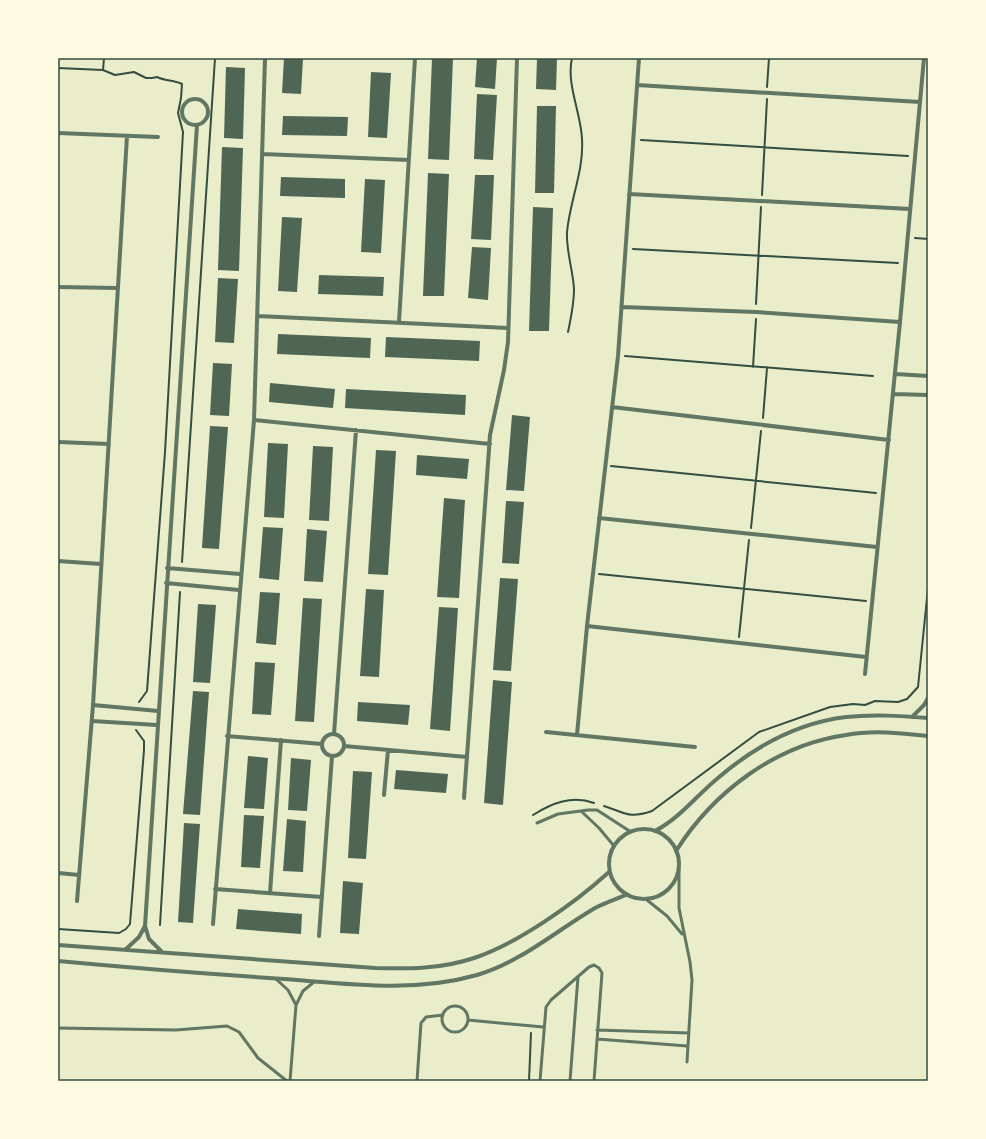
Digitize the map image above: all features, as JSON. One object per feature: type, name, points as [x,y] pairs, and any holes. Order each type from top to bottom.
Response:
[{"type":"street","points":[[213,924],[240,574],[254,420],[265,58]]},
{"type":"street","points":[[399,322],[415,58]]},
{"type":"street","points":[[464,798],[490,444],[494,410],[504,370],[508,328],[517,58]]},
{"type":"street","points":[[577,735],[587,626],[618,356],[639,58]]},
{"type":"street","points":[[864,674],[896,374],[924,58]]},
{"type":"street","points":[[637,85],[920,102]]},
{"type":"street","points":[[194,98],[202,101],[207,108],[207,117],[197,125],[188,124],[181,114],[183,105],[194,98]]},
{"type":"street","points":[[162,952],[149,939],[145,926],[166,583],[197,125]]},
{"type":"street","points":[[58,133],[158,137]]},
{"type":"street","points":[[77,901],[92,721],[127,136]]},
{"type":"street","points":[[262,154],[409,160]]},
{"type":"street","points":[[629,194],[910,209]]},
{"type":"street","points":[[58,287],[118,288]]},
{"type":"street","points":[[622,307],[756,312],[900,322]]},
{"type":"street","points":[[258,316],[508,328]]},
{"type":"street","points":[[896,374],[928,376]]},
{"type":"street","points":[[893,394],[928,395]]},
{"type":"street","points":[[612,407],[889,440]]},
{"type":"street","points":[[254,420],[490,444]]},
{"type":"street","points":[[334,734],[356,430]]},
{"type":"street","points":[[58,442],[109,444]]},
{"type":"street","points":[[599,518],[877,547]]},
{"type":"street","points":[[58,561],[101,564]]},
{"type":"street","points":[[167,568],[240,574]]},
{"type":"street","points":[[166,583],[239,590]]},
{"type":"street","points":[[587,626],[866,657]]},
{"type":"street","points":[[912,717],[924,706],[928,698]]},
{"type":"street","points":[[93,705],[158,711]]},
{"type":"street","points":[[655,831],[668,824],[698,794],[738,762],[759,747],[782,736],[804,727],[846,717],[867,716],[928,718]]},
{"type":"street","points":[[92,721],[157,725]]},
{"type":"street","points":[[546,732],[695,747]]},
{"type":"street","points":[[676,851],[691,828],[728,791],[746,777],[785,753],[826,739],[847,734],[890,733],[928,736]]},
{"type":"street","points":[[332,756],[323,751],[322,744],[324,738],[334,734]]},
{"type":"street","points":[[332,756],[341,752],[344,746],[342,739],[334,734]]},
{"type":"street","points":[[227,736],[322,744]]},
{"type":"street","points":[[270,893],[281,740]]},
{"type":"street","points":[[344,746],[467,757]]},
{"type":"street","points":[[384,795],[388,750]]},
{"type":"street","points":[[319,936],[332,756]]},
{"type":"street","points":[[647,829],[655,831],[668,839],[676,851],[679,868],[677,876],[669,889],[655,898],[648,900],[633,898],[626,895],[615,885],[609,872],[609,859],[618,840],[631,832],[647,829]]},
{"type":"street","points":[[58,945],[375,968],[414,969],[446,965],[474,958],[519,936],[575,900],[609,872]]},
{"type":"street","points":[[58,873],[79,875]]},
{"type":"street","points":[[215,889],[322,897]]},
{"type":"street","points":[[58,960],[376,986],[415,986],[449,982],[478,975],[507,963],[597,907],[626,895]]},
{"type":"street","points":[[124,950],[139,937],[145,926]]},
{"type":"lane","points":[[537,823],[558,814],[597,810],[631,832]]},
{"type":"lane","points":[[580,811],[614,846]]},
{"type":"lane","points":[[679,868],[678,895],[692,980],[687,1062]]},
{"type":"lane","points":[[648,900],[667,916],[684,935]]},
{"type":"lane","points":[[540,1081],[545,1010],[549,1002],[592,965],[597,966],[601,970],[594,1081]]},
{"type":"lane","points":[[570,1081],[578,977]]},
{"type":"lane","points":[[276,978],[288,990],[296,1005]]},
{"type":"lane","points":[[290,1081],[296,1005],[303,991],[315,981]]},
{"type":"lane","points":[[417,1081],[421,1023],[426,1017],[443,1015],[448,1009],[460,1007],[466,1012],[468,1020],[464,1028],[453,1032],[446,1027],[443,1020],[443,1015]]},
{"type":"lane","points":[[468,1020],[543,1027]]},
{"type":"lane","points":[[58,1028],[176,1030],[227,1026],[239,1032],[258,1058],[287,1081]]},
{"type":"lane","points":[[598,1030],[689,1033]]},
{"type":"lane","points":[[597,1039],[687,1046]]},
{"type":"path","points":[[102,70],[104,58]]},
{"type":"path","points":[[181,569],[214,58]]},
{"type":"path","points":[[568,332],[574,290],[567,234],[570,209],[581,162],[582,139],[573,88],[572,58]]},
{"type":"path","points":[[753,367],[769,58]]},
{"type":"path","points":[[58,68],[102,70],[115,75],[134,72],[146,78],[157,77],[164,80],[175,80],[182,84],[182,98],[178,113],[183,132],[165,452],[147,691],[139,701],[138,709]]},
{"type":"path","points":[[633,140],[915,156]]},
{"type":"path","points":[[908,237],[928,239]]},
{"type":"path","points":[[626,249],[905,264]]},
{"type":"path","points":[[618,356],[873,376]]},
{"type":"path","points":[[738,642],[767,368]]},
{"type":"path","points":[[605,465],[883,494]]},
{"type":"path","points":[[594,574],[871,601]]},
{"type":"path","points":[[160,925],[180,585]]},
{"type":"path","points":[[602,805],[620,813],[636,816],[652,811],[668,801],[725,756],[759,732],[830,707],[853,704],[865,705],[875,700],[898,702],[907,699],[918,687],[928,588]]},
{"type":"path","points":[[58,929],[119,933],[126,929],[130,924],[144,750],[144,741],[136,731],[136,724]]},
{"type":"path","points":[[533,815],[550,805],[563,801],[577,800],[596,803]]},
{"type":"path","points":[[528,1081],[532,1026]]},
{"type":"building","points":[[284,58],[303,58],[301,94],[282,93]]},
{"type":"building","points":[[432,58],[453,58],[449,160],[428,159]]},
{"type":"building","points":[[477,58],[497,58],[495,89],[475,87]]},
{"type":"building","points":[[537,58],[557,58],[556,90],[536,89]]},
{"type":"building","points":[[226,67],[245,68],[243,139],[224,138]]},
{"type":"building","points":[[371,72],[391,73],[387,138],[368,137]]},
{"type":"building","points":[[477,94],[497,95],[493,160],[474,159]]},
{"type":"building","points":[[537,106],[556,106],[554,193],[535,193]]},
{"type":"building","points":[[283,116],[348,117],[347,136],[282,135]]},
{"type":"building","points":[[222,147],[243,148],[239,271],[218,270]]},
{"type":"building","points":[[428,173],[449,174],[444,296],[423,296]]},
{"type":"building","points":[[475,175],[494,175],[491,240],[471,239]]},
{"type":"building","points":[[281,177],[345,179],[345,198],[280,196]]},
{"type":"building","points":[[365,179],[385,180],[381,253],[361,252]]},
{"type":"building","points":[[533,207],[553,208],[549,331],[529,331]]},
{"type":"building","points":[[282,217],[302,218],[297,292],[278,291]]},
{"type":"building","points":[[472,247],[491,248],[488,300],[468,298]]},
{"type":"building","points":[[319,275],[384,277],[383,296],[318,294]]},
{"type":"building","points":[[218,278],[238,279],[234,343],[215,342]]},
{"type":"building","points":[[278,334],[371,338],[370,358],[277,354]]},
{"type":"building","points":[[386,337],[480,341],[479,361],[385,357]]},
{"type":"building","points":[[213,363],[232,364],[229,416],[210,415]]},
{"type":"building","points":[[270,383],[335,389],[333,408],[269,402]]},
{"type":"building","points":[[346,389],[466,395],[465,415],[345,408]]},
{"type":"building","points":[[512,415],[530,417],[524,491],[506,490]]},
{"type":"building","points":[[210,426],[228,427],[219,549],[202,548]]},
{"type":"building","points":[[268,443],[288,444],[284,518],[264,517]]},
{"type":"building","points":[[313,446],[333,447],[329,521],[309,520]]},
{"type":"building","points":[[376,450],[396,451],[388,575],[368,574]]},
{"type":"building","points":[[417,455],[469,459],[467,479],[416,475]]},
{"type":"building","points":[[444,498],[465,500],[459,598],[437,597]]},
{"type":"building","points":[[506,501],[524,502],[519,564],[502,563]]},
{"type":"building","points":[[263,527],[283,528],[279,580],[259,578]]},
{"type":"building","points":[[307,529],[327,531],[323,582],[304,581]]},
{"type":"building","points":[[500,578],[518,579],[511,671],[493,670]]},
{"type":"building","points":[[366,589],[384,590],[379,677],[360,676]]},
{"type":"building","points":[[260,592],[280,593],[276,645],[256,643]]},
{"type":"building","points":[[303,598],[322,599],[314,722],[295,721]]},
{"type":"building","points":[[198,604],[216,605],[210,683],[193,682]]},
{"type":"building","points":[[439,607],[458,608],[450,731],[430,729]]},
{"type":"building","points":[[255,662],[275,663],[271,715],[252,714]]},
{"type":"building","points":[[493,680],[512,682],[503,805],[484,803]]},
{"type":"building","points":[[193,691],[209,692],[200,815],[183,814]]},
{"type":"building","points":[[358,702],[410,705],[408,725],[357,721]]},
{"type":"building","points":[[248,756],[268,758],[264,809],[244,808]]},
{"type":"building","points":[[291,758],[311,760],[307,811],[288,810]]},
{"type":"building","points":[[396,770],[448,774],[446,793],[394,789]]},
{"type":"building","points":[[353,771],[372,772],[366,859],[348,858]]},
{"type":"building","points":[[244,815],[264,816],[260,868],[241,867]]},
{"type":"building","points":[[287,819],[306,821],[303,872],[283,871]]},
{"type":"building","points":[[184,823],[200,824],[193,923],[178,922]]},
{"type":"building","points":[[343,881],[363,883],[359,934],[340,933]]},
{"type":"building","points":[[238,909],[302,914],[301,934],[236,929]]}]
